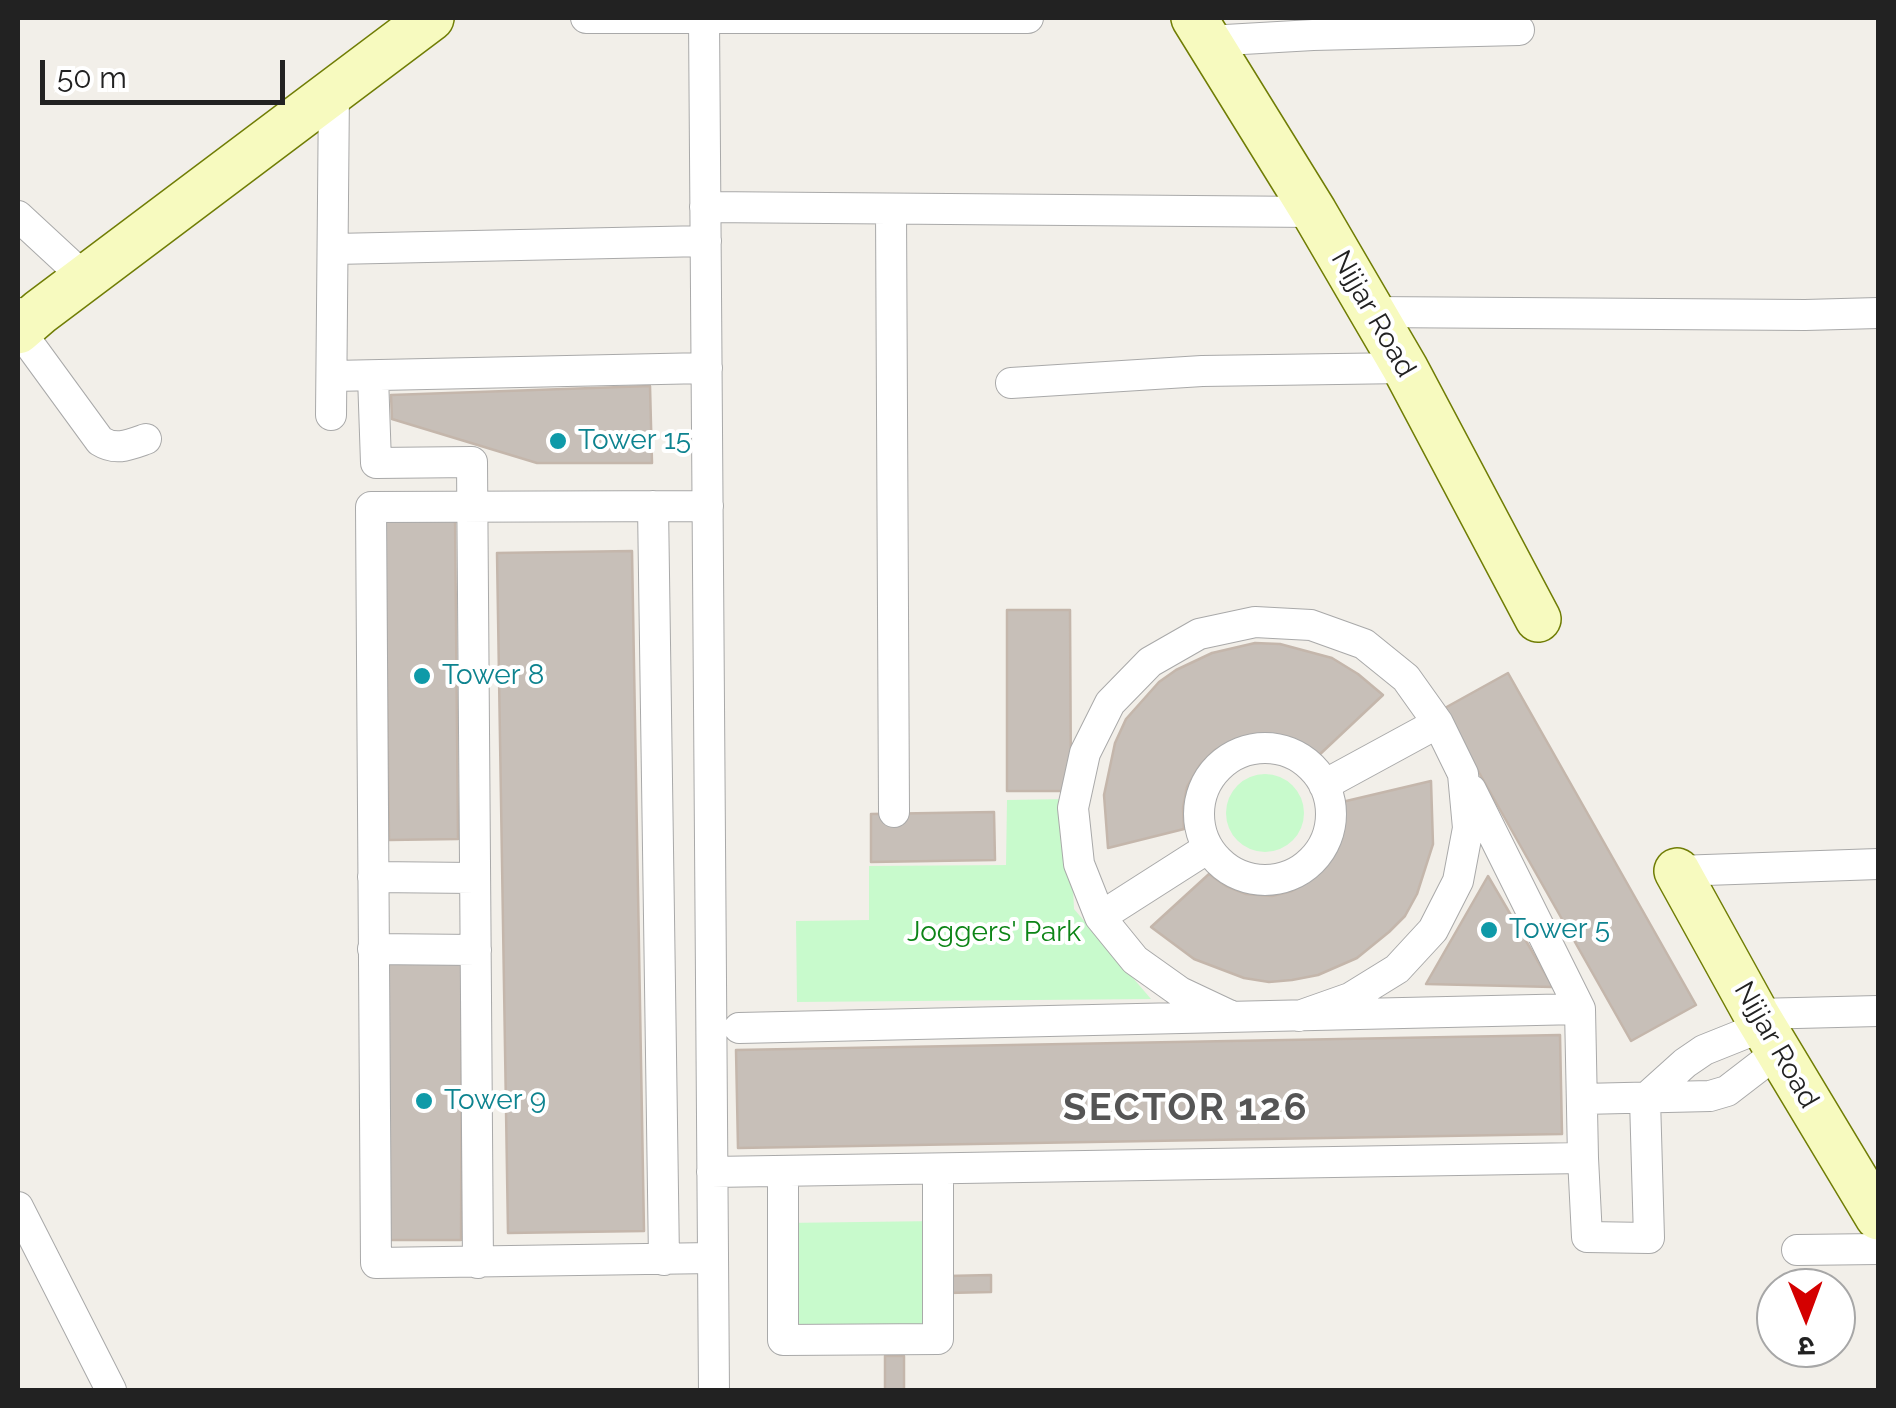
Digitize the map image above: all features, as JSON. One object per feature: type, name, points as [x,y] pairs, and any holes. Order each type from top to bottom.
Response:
[{"type":"street","points":[[146,439],[118,447],[100,441],[18,324],[431,18]]},
{"type":"street","points":[[586,18],[1028,18]]},
{"type":"street","points":[[704,18],[714,1390]]},
{"type":"street","points":[[1201,29],[1313,35],[1519,30]]},
{"type":"street","name":"Nijjar Road","points":[[1201,29],[1405,368],[1538,619]]},
{"type":"street","points":[[332,415],[334,90]]},
{"type":"street","points":[[706,207],[1314,212]]},
{"type":"street","points":[[892,209],[894,812]]},
{"type":"street","points":[[18,216],[85,278]]},
{"type":"street","points":[[334,249],[706,241]]},
{"type":"street","points":[[1372,312],[1878,313]]},
{"type":"street","points":[[333,376],[707,368]]},
{"type":"street","points":[[1011,383],[1202,371],[1405,368]]},
{"type":"street","points":[[373,376],[376,464],[472,462],[478,1262]]},
{"type":"street","points":[[652,506],[664,1260]]},
{"type":"street","points":[[708,506],[371,507],[373,949],[376,1263],[713,1258]]},
{"type":"street","points":[[1233,1017],[1180,992],[1134,960],[1100,916],[1078,864],[1074,808],[1084,752],[1110,703],[1150,662],[1199,634],[1255,622],[1311,625],[1364,644],[1406,678],[1438,723],[1580,1008],[1587,1237],[1649,1238],[1645,1099],[1686,1062],[1704,1050],[1766,1030],[1878,1012]]},
{"type":"street","points":[[1324,785],[1438,723]]},
{"type":"street","points":[[1262,747],[1284,750],[1305,761],[1321,778],[1330,799],[1331,819],[1316,856],[1300,870],[1281,878],[1240,876],[1222,865],[1208,848],[1199,827],[1198,804],[1206,782],[1220,764],[1240,752],[1262,747]]},
{"type":"street","points":[[1298,1016],[1350,998],[1397,970],[1434,930],[1458,881],[1468,828],[1464,774]]},
{"type":"street","points":[[1100,916],[1208,848]]},
{"type":"street","points":[[1677,871],[1878,864]]},
{"type":"street","name":"Nijjar Road","points":[[1677,871],[1766,1030],[1878,1216]]},
{"type":"street","points":[[373,877],[475,878]]},
{"type":"street","points":[[373,949],[476,950]]},
{"type":"street","points":[[739,1028],[1580,1008]]},
{"type":"street","points":[[1582,1099],[1710,1096],[1727,1091],[1766,1030]]},
{"type":"street","points":[[712,1172],[1583,1158]]},
{"type":"street","points":[[783,1172],[783,1340],[938,1339],[938,1169]]},
{"type":"street","points":[[18,1207],[111,1390]]},
{"type":"street","points":[[1797,1250],[1878,1249]]},
{"type":"green space","points":[[1265,774],[1293,785],[1304,813],[1293,841],[1265,852],[1237,841],[1226,813],[1237,785]]},
{"type":"green space","name":"Joggers' Park","points":[[1069,799],[1074,909],[1151,999],[797,1002],[796,921],[869,920],[869,866],[1006,865],[1007,800]]},
{"type":"green space","points":[[938,1221],[938,1339],[783,1340],[783,1223]]},
{"type":"building","name":"Tower 15","points":[[650,386],[652,463],[537,463],[392,419],[391,395]]},
{"type":"building","name":"Tower 8","points":[[455,513],[458,839],[389,840],[385,514]]},
{"type":"building","points":[[632,551],[644,1231],[508,1233],[497,553]]},
{"type":"building","points":[[1007,610],[1070,610],[1071,791],[1007,791]]},
{"type":"building","points":[[1255,643],[1280,644],[1332,658],[1383,695],[1317,757],[1283,737],[1255,735],[1215,750],[1187,787],[1184,829],[1108,848],[1104,795],[1115,743],[1126,719],[1159,682],[1176,670],[1212,653]]},
{"type":"building","points":[[1508,673],[1696,1005],[1631,1041],[1443,709]]},
{"type":"building","points":[[1431,781],[1433,844],[1417,894],[1405,916],[1357,958],[1318,975],[1269,982],[1244,978],[1194,959],[1151,927],[1209,874],[1246,894],[1272,896],[1292,891],[1326,865],[1340,841],[1342,802]]},
{"type":"building","points":[[994,812],[995,860],[871,862],[871,814]]},
{"type":"building","name":"Tower 5","points":[[1488,876],[1553,987],[1426,984]]},
{"type":"building","name":"Tower 9","points":[[386,963],[462,963],[461,1240],[385,1240]]},
{"type":"building","points":[[1560,1035],[1562,1134],[738,1148],[736,1050]]},
{"type":"building","points":[[991,1275],[991,1292],[947,1293],[947,1276]]},
{"type":"building","points":[[885,1356],[904,1356],[904,1390],[885,1390]]},
{"type":"place","name":"Tower 15","points":[[558,441]]},
{"type":"place","name":"Tower 8","points":[[422,676]]},
{"type":"place","name":"Tower 5","points":[[1489,930]]},
{"type":"place","name":"Tower 9","points":[[424,1101]]},
{"type":"district","name":"SECTOR 126","points":[[1186,1109]]}]
